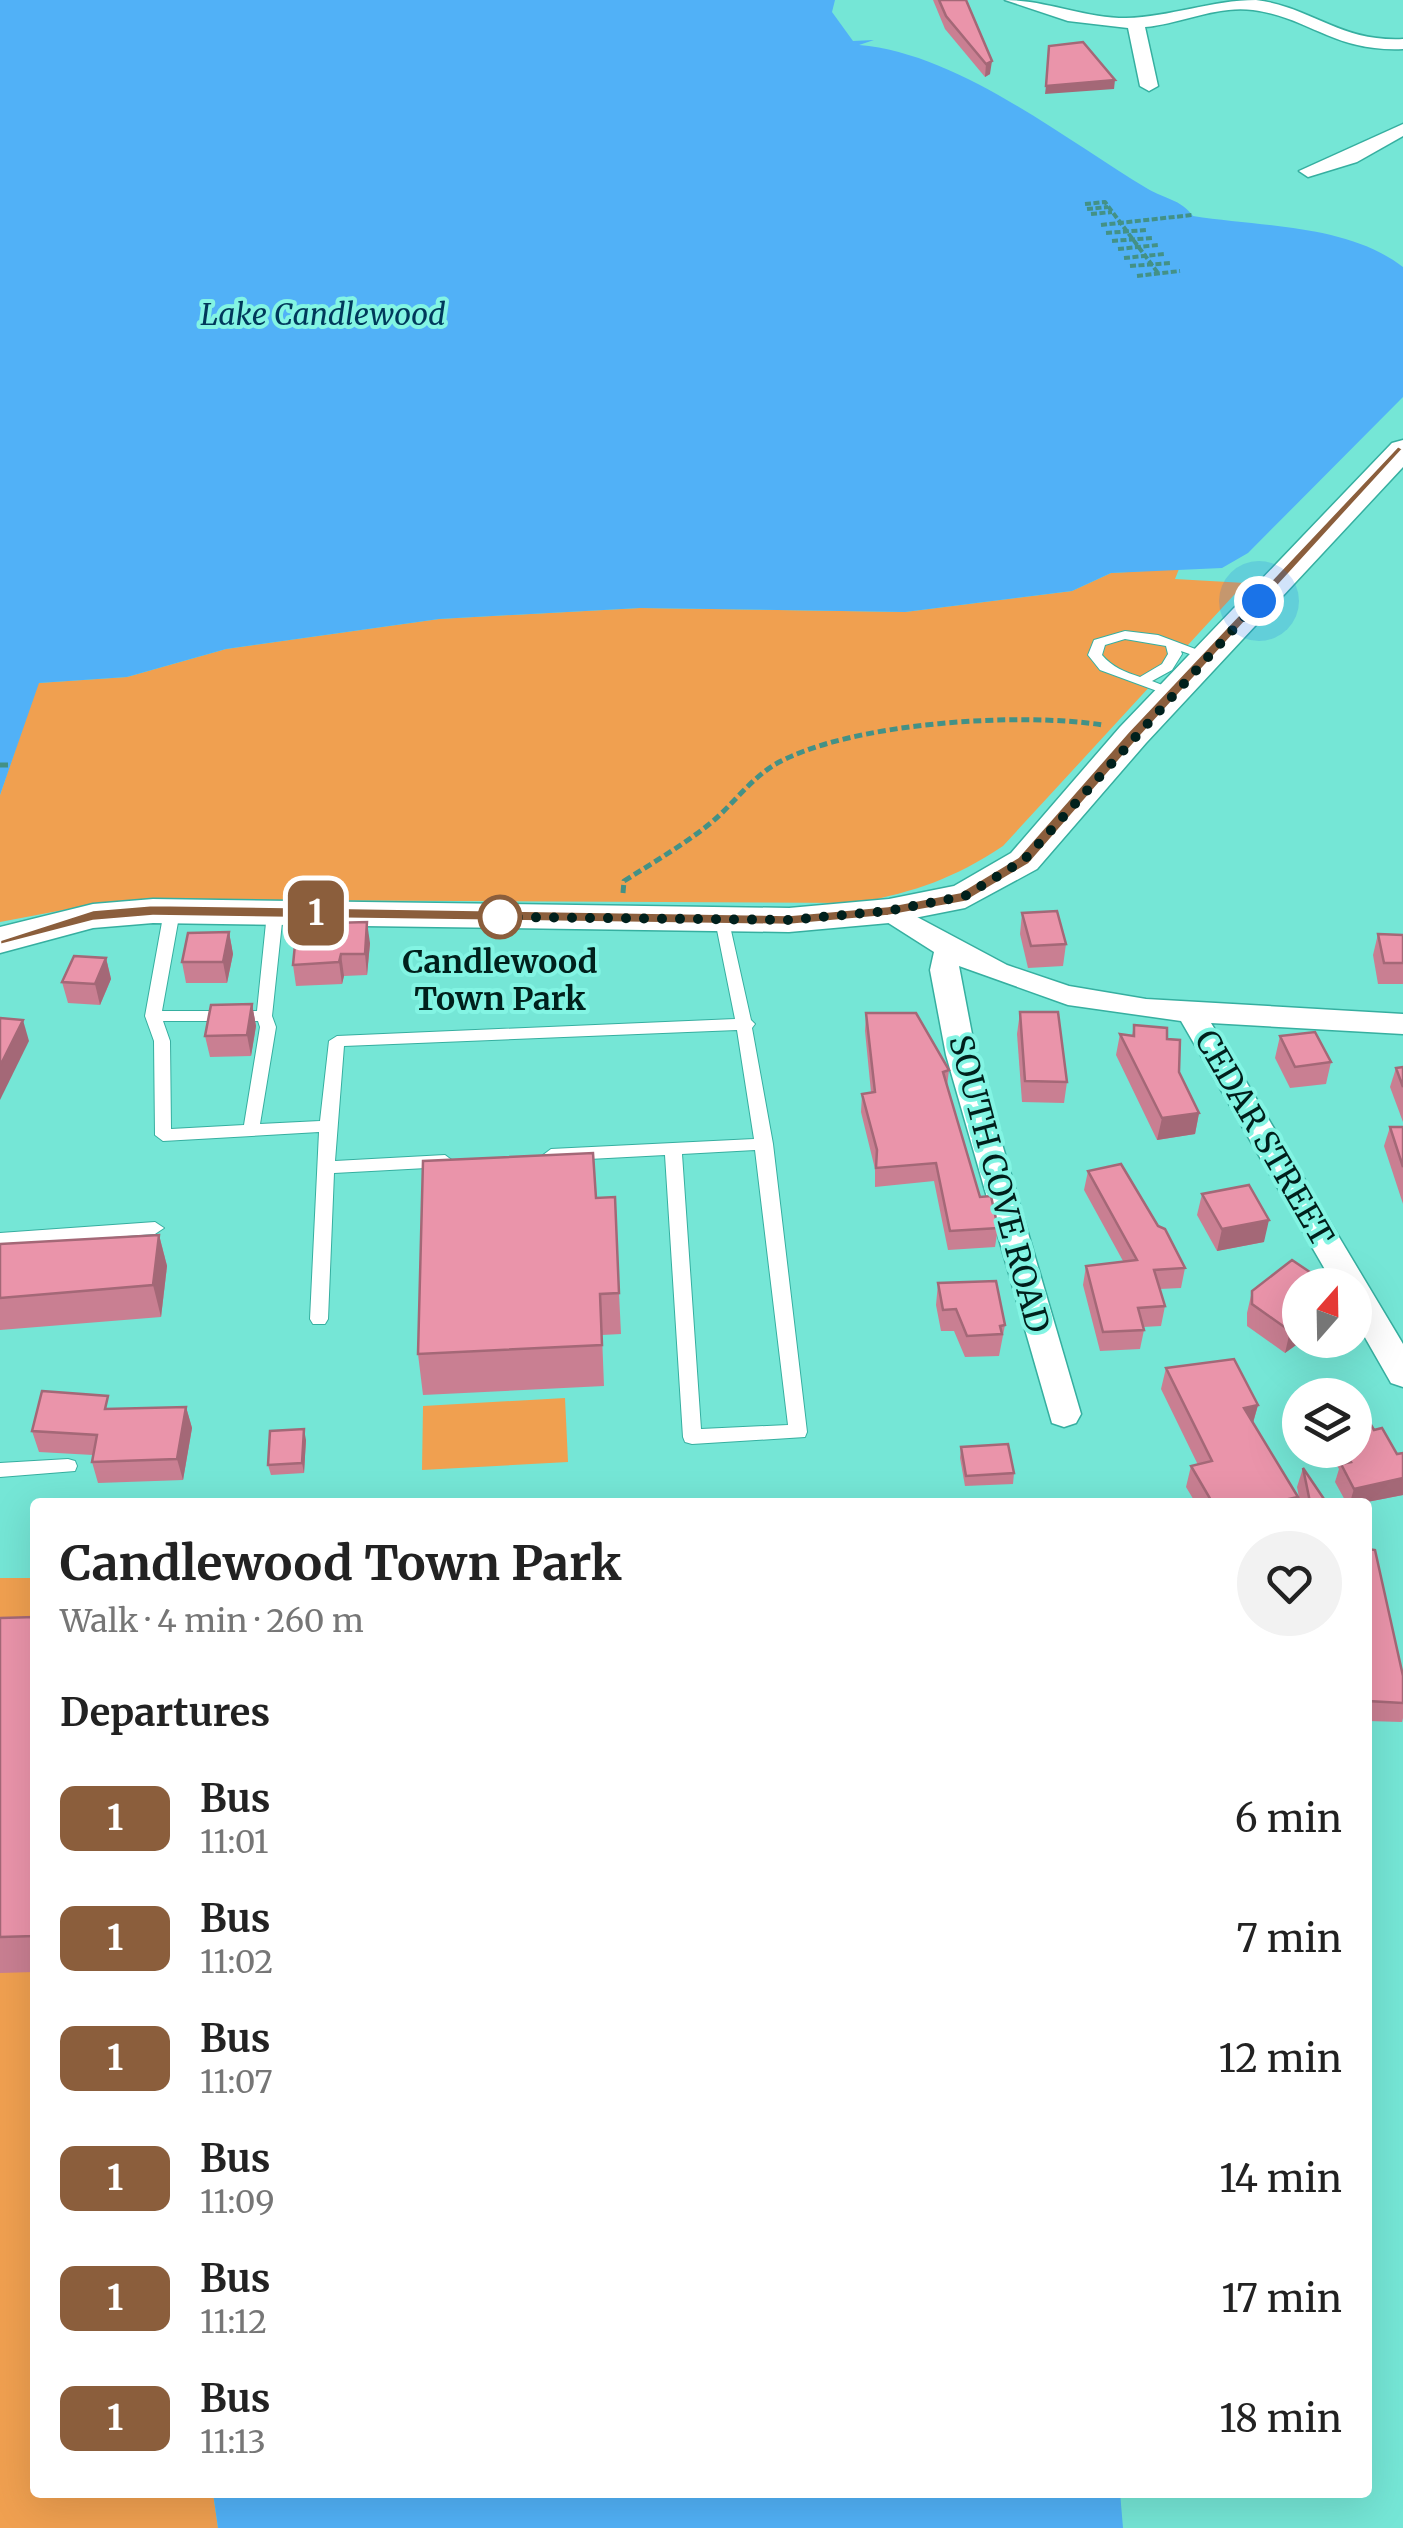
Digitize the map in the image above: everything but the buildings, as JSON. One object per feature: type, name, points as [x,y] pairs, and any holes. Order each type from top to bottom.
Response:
[{"type":"street","points":[[1013,0],[1088,20],[1135,22],[1246,4],[1266,8],[1350,44],[1403,44]]},
{"type":"street","points":[[1135,22],[1149,86]]},
{"type":"street","points":[[1308,171],[1350,158],[1403,129]]},
{"type":"street","points":[[0,940],[93,916],[172,911],[789,920],[888,911],[965,896],[1024,860],[1133,735],[1158,686],[1190,651],[1403,449]]},
{"type":"street","name":"CEDAR STREET","points":[[888,911],[948,952],[1020,985],[1116,1007],[1190,1012],[1341,1268]]},
{"type":"street","name":"SOUTH COVE ROAD","points":[[948,952],[944,970],[961,1055],[1064,1414]]},
{"type":"street","points":[[1190,1012],[1403,1024]]},
{"type":"street","name":"CEDAR STREET","points":[[1372,1308],[1390,1326],[1403,1374]]},
{"type":"lane","points":[[1158,686],[1105,667],[1094,655],[1098,643],[1132,634],[1190,651]]},
{"type":"lane","points":[[172,911],[153,1016],[162,1041],[162,1135],[328,1126]]},
{"type":"lane","points":[[252,1130],[268,1028],[264,1016],[275,913]]},
{"type":"lane","points":[[673,1149],[692,1436],[798,1432],[765,1144],[747,1024],[723,920]]},
{"type":"lane","points":[[153,1016],[264,1016]]},
{"type":"lane","points":[[319,1319],[328,1126],[338,1041],[747,1024]]},
{"type":"lane","points":[[538,1156],[765,1144]]},
{"type":"lane","points":[[326,1167],[461,1160]]},
{"type":"lane","points":[[0,1240],[155,1228]]},
{"type":"lane","points":[[0,1470],[68,1466]]},
{"type":"path","points":[[1110,209],[1087,209],[1104,202],[1110,209],[1119,223],[1158,273]]},
{"type":"path","points":[[1101,225],[1192,215]]},
{"type":"path","points":[[1106,233],[1146,230]]},
{"type":"path","points":[[1112,241],[1152,238]]},
{"type":"path","points":[[1118,249],[1158,246]]},
{"type":"path","points":[[1124,258],[1164,254]]},
{"type":"path","points":[[1130,266],[1171,263]]},
{"type":"path","points":[[1137,276],[1180,272]]},
{"type":"path","points":[[619,919],[624,881],[711,823],[774,766],[827,744],[898,730],[1053,719],[1083,719],[1133,735]]},
{"type":"path","points":[[0,766],[10,766]]},
{"type":"shaded area","name":"Candlewood Town Park","points":[[1179,569],[1175,579],[1245,583],[1003,846],[968,867],[917,888],[858,903],[233,900],[79,907],[0,922],[0,795],[38,683],[127,677],[226,649],[439,619],[640,608],[905,612],[1072,591],[1111,573]]},
{"type":"shaded area","points":[[565,1398],[568,1462],[422,1470],[423,1406]]},
{"type":"shaded area","points":[[0,1578],[30,1578],[30,2498],[214,2498],[218,2528],[0,2528]]},
{"type":"water","name":"Lake Candlewood","points":[[0,0],[835,0],[832,12],[853,41],[874,40],[859,45],[896,51],[972,81],[1148,189],[1178,203],[1193,216],[1330,235],[1356,242],[1403,267],[1403,397],[1248,553],[1222,568],[1111,573],[1072,591],[905,612],[640,608],[439,619],[226,649],[127,677],[39,683],[0,795]]},
{"type":"water","points":[[214,2498],[1120,2498],[1123,2528],[218,2528]]},
{"type":"bus line","name":"1","points":[[0,940],[93,916],[153,910],[789,920],[888,911],[965,896],[1024,860],[1133,735],[1403,449]]},
{"type":"place","name":"Candlewood Town Park","points":[[500,917]]},
{"type":"route","points":[[500,917],[789,920],[888,911],[965,896],[1024,860],[1133,735],[1259,601]]}]
